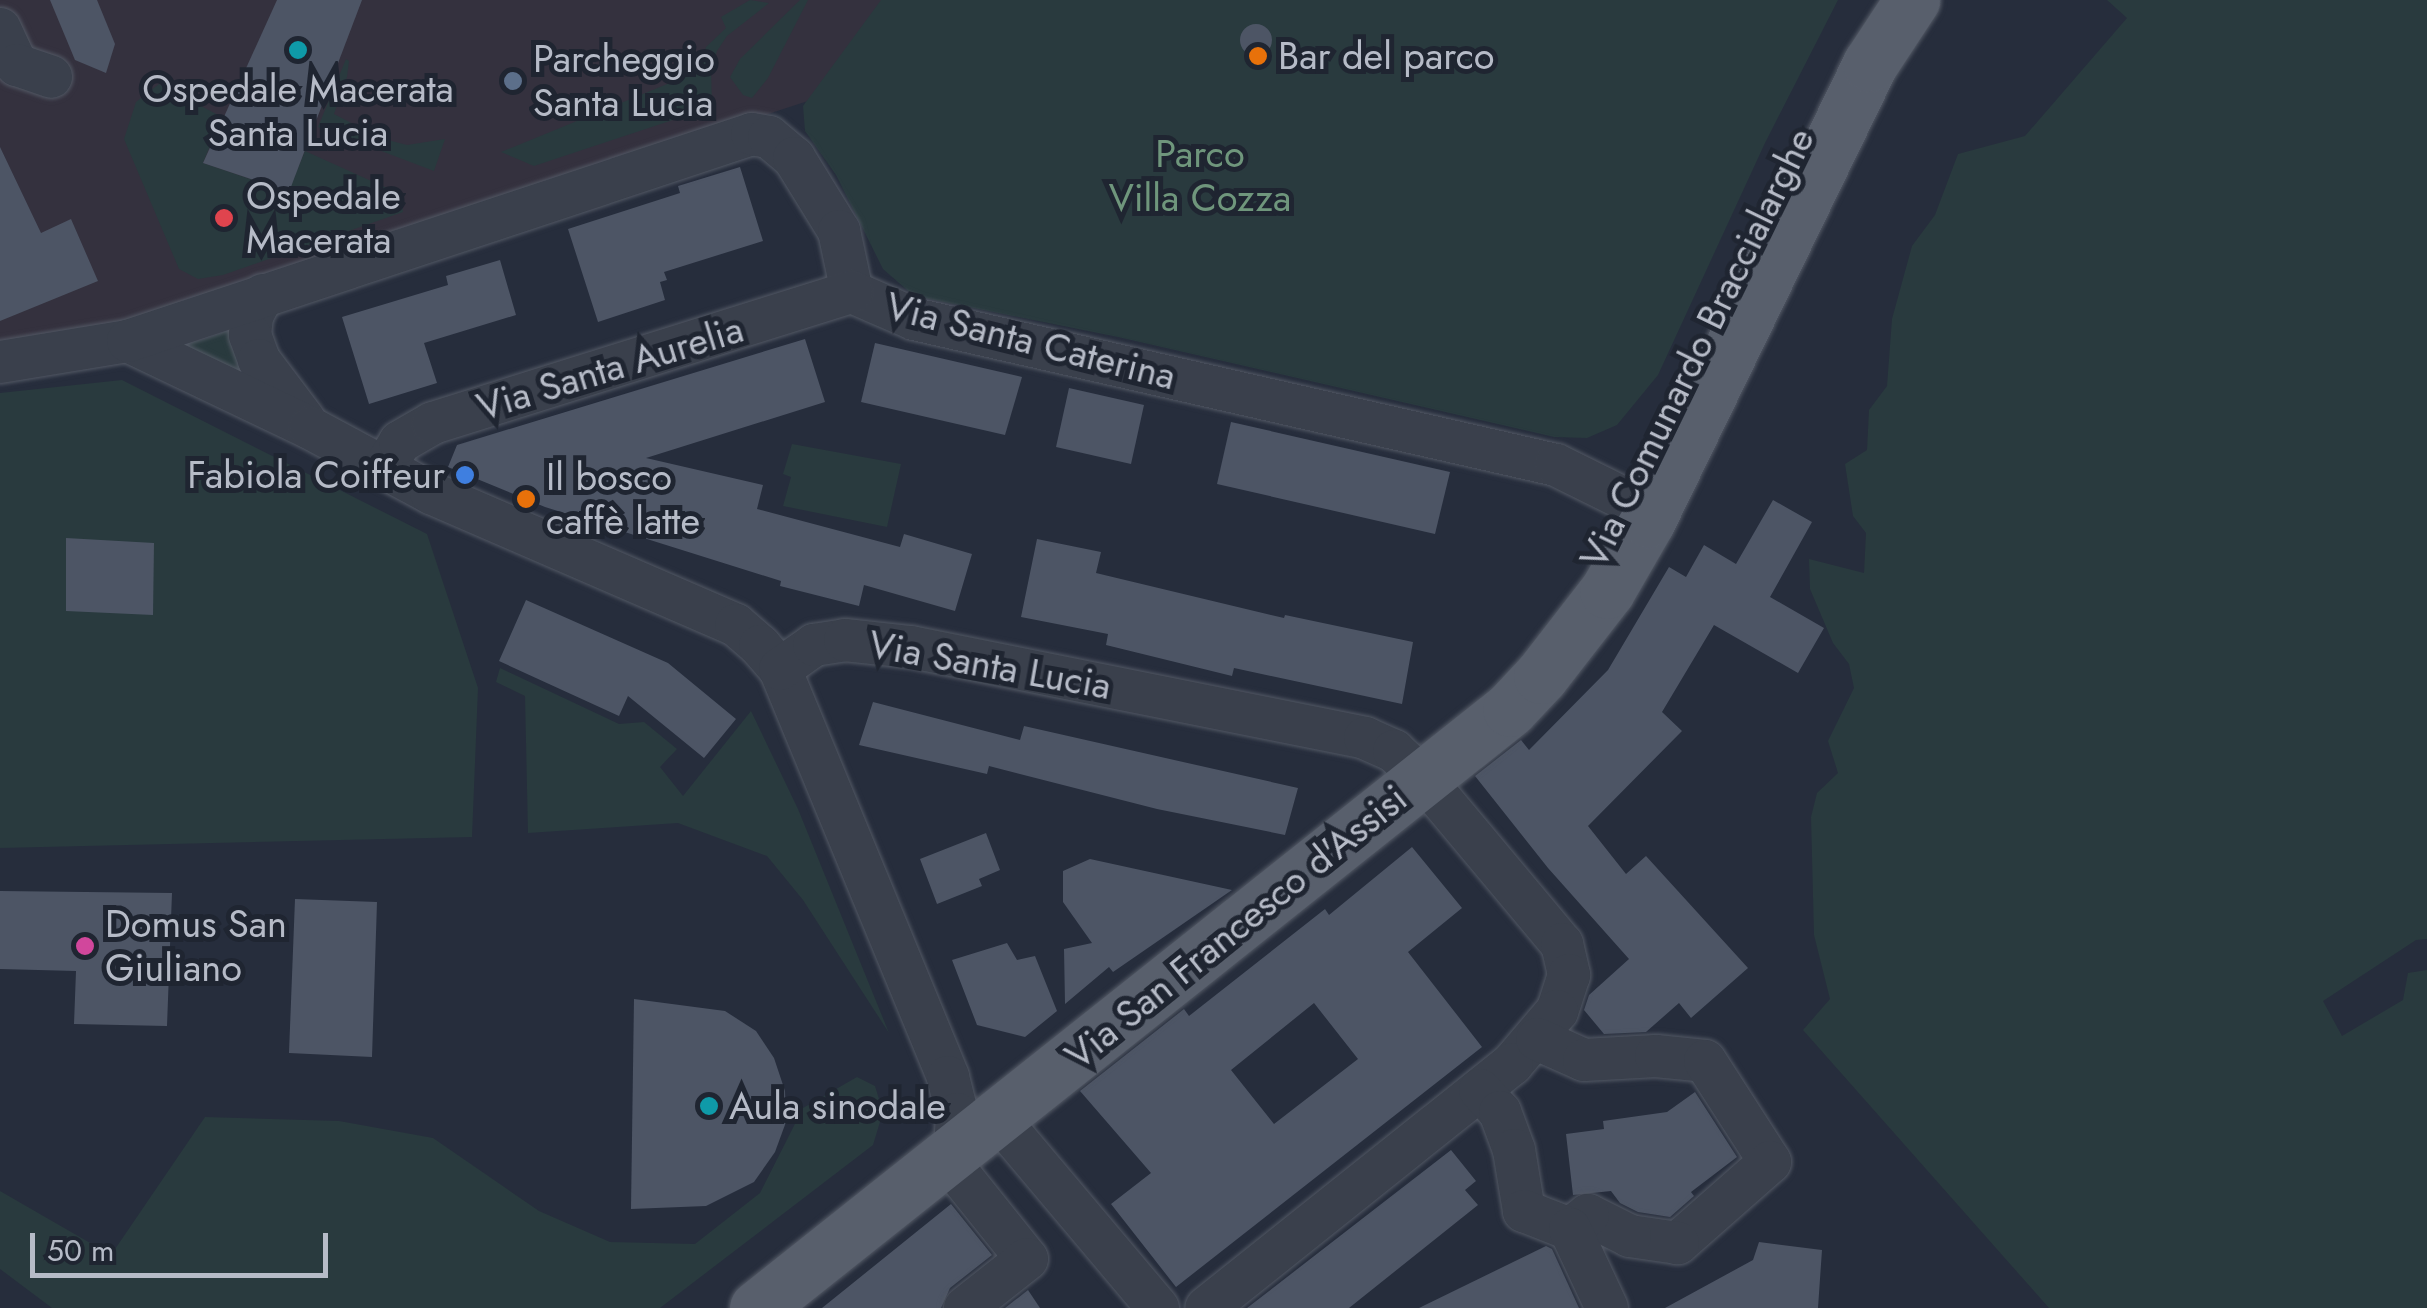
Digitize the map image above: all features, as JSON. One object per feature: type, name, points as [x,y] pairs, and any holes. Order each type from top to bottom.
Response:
[{"type":"main road","name":"Via Comunardo Braccialarghe","points":[[1645,498],[1782,174],[1848,44],[1880,0]]},
{"type":"main road","name":"Via Comunardo Braccialarghe","points":[[1423,778],[1523,667],[1645,498],[1870,64],[1912,0]]},
{"type":"main road","name":"Via San Francesco d'Assisi","points":[[757,1308],[1510,710],[1608,591],[1645,498]]},
{"type":"street","points":[[0,29],[18,65],[51,77]]},
{"type":"street","name":"Via Santa Caterina","points":[[128,341],[752,134],[769,137],[794,158],[839,231],[852,292],[914,319],[1556,465],[1645,498]]},
{"type":"street","name":"Via Santa Aurelia","points":[[385,467],[400,442],[433,423],[852,292]]},
{"type":"street","points":[[264,295],[252,316],[250,335],[259,360],[310,428]]},
{"type":"street","points":[[0,362],[128,341],[310,428],[431,493],[736,625],[780,669],[948,1078],[966,1142],[1027,1259],[965,1308]]},
{"type":"street","name":"Via Santa Lucia","points":[[780,669],[814,645],[830,642],[911,647],[1326,728],[1394,752],[1423,778],[1562,944],[1568,976],[1557,1011],[1537,1039],[1480,1090],[1206,1308]]},
{"type":"street","points":[[1537,1039],[1584,1060],[1656,1056],[1706,1061],[1770,1162],[1678,1243],[1630,1236],[1588,1215],[1570,1229]]},
{"type":"street","points":[[1480,1090],[1500,1112],[1514,1150],[1524,1211],[1570,1229],[1607,1308]]},
{"type":"street","points":[[966,1142],[1158,1308]]},
{"type":"shaded area","name":"Ospedale Macerata","points":[[0,0],[895,0],[820,97],[77,339],[0,347]]},
{"type":"green space","points":[[750,0],[769,3],[727,36],[717,51],[711,70],[712,107],[534,166],[501,152],[699,71],[706,47],[726,28],[721,17]]},
{"type":"green space","points":[[800,0],[808,0],[768,78],[752,98],[743,95],[730,77],[740,59]]},
{"type":"green space","name":"Parco Villa Cozza","points":[[881,0],[1838,0],[1765,143],[1658,375],[1617,425],[1587,438],[1554,437],[1118,337],[914,296],[883,269],[836,175],[805,131],[803,106]]},
{"type":"green space","points":[[2107,0],[2427,0],[2427,939],[2416,940],[2323,1001],[2342,1036],[2403,1000],[2408,973],[2427,970],[2427,1308],[2049,1308],[1803,1030],[1830,999],[1814,935],[1811,817],[1817,793],[1838,773],[1828,741],[1854,688],[1849,664],[1833,643],[1810,589],[1809,559],[1864,573],[1866,533],[1853,516],[1845,464],[1867,450],[1869,410],[1887,386],[1892,319],[1912,246],[1935,215],[1958,154],[2025,136],[2127,18]]},
{"type":"green space","points":[[346,59],[347,77],[334,114],[380,138],[407,145],[445,139],[434,171],[318,127]]},
{"type":"green space","points":[[159,84],[222,117],[203,163],[288,192],[305,151],[400,194],[403,212],[223,275],[198,279],[179,269],[124,139],[136,102]]},
{"type":"green space","points":[[229,330],[240,372],[178,346],[205,339]]},
{"type":"green space","points":[[122,380],[427,534],[478,688],[472,837],[0,848],[0,393]]},
{"type":"green space","points":[[792,444],[901,464],[887,527],[783,506],[791,477],[783,474]]},
{"type":"green space","points":[[500,668],[619,724],[644,722],[677,749],[660,767],[683,796],[751,711],[798,809],[889,1033],[803,900],[767,856],[678,823],[528,833],[525,696],[496,682]]},
{"type":"green space","points":[[857,1077],[875,1086],[883,1112],[873,1145],[660,1308],[52,1308],[0,1269],[0,1191],[111,1255],[205,1117],[339,1121],[433,1138],[539,1211],[610,1242],[695,1244],[760,1193],[803,1108]]},
{"type":"building","points":[[50,0],[97,0],[115,44],[106,73],[75,60]]},
{"type":"building","name":"Ospedale Macerata Santa Lucia","points":[[277,0],[362,0],[289,192],[203,163]]},
{"type":"building","points":[[1256,24],[1268,28],[1272,40],[1268,52],[1256,56],[1244,52],[1240,40],[1244,28]]},
{"type":"building","points":[[0,147],[41,233],[71,219],[98,281],[0,321]]},
{"type":"building","points":[[740,167],[763,241],[664,272],[667,280],[660,282],[665,300],[598,322],[568,229],[680,193],[678,186]]},
{"type":"building","points":[[500,260],[516,315],[424,343],[437,383],[369,404],[342,317],[448,285],[446,276]]},
{"type":"building","points":[[805,339],[825,402],[646,458],[763,485],[757,509],[900,547],[904,534],[972,554],[955,611],[864,585],[859,606],[780,586],[781,581],[545,507],[448,467],[457,445]]},
{"type":"building","points":[[875,343],[1022,377],[1005,435],[861,402]]},
{"type":"building","points":[[1069,388],[1144,405],[1131,464],[1056,447]]},
{"type":"building","points":[[1231,422],[1450,472],[1435,534],[1217,484]]},
{"type":"building","points":[[1773,500],[1812,522],[1770,597],[1824,628],[1798,673],[1714,625],[1662,712],[1682,731],[1588,826],[1626,874],[1646,856],[1748,968],[1691,1018],[1679,1003],[1646,1032],[1604,1034],[1584,1010],[1589,995],[1629,959],[1548,868],[1475,776],[1521,740],[1529,750],[1608,670],[1669,567],[1686,577],[1704,545],[1736,564]]},
{"type":"building","points":[[66,538],[154,543],[153,615],[66,611]]},
{"type":"building","points":[[1037,539],[1101,552],[1096,573],[1284,618],[1285,615],[1413,642],[1402,704],[1234,668],[1232,676],[1106,645],[1108,634],[1021,617]]},
{"type":"building","points":[[526,600],[668,663],[736,719],[704,758],[628,696],[619,716],[499,661]]},
{"type":"building","points":[[873,702],[1020,740],[1024,726],[1298,788],[1285,835],[1157,809],[989,766],[987,774],[859,745]]},
{"type":"building","points":[[986,833],[1000,870],[979,879],[982,886],[937,904],[920,859]]},
{"type":"building","points":[[1412,847],[1462,908],[1408,952],[1482,1047],[1176,1287],[1111,1204],[1151,1173],[1080,1091],[1184,1009],[1189,1016],[1325,909],[1329,915]],"holes":[[[1314,1003],[1358,1059],[1274,1124],[1231,1070]]]},
{"type":"building","points":[[1090,859],[1232,890],[1113,972],[1109,967],[1065,1004],[1064,949],[1092,943],[1063,902],[1063,871]]},
{"type":"building","name":"Domus San Giuliano","points":[[0,891],[172,893],[167,1026],[74,1024],[76,971],[0,969]]},
{"type":"building","points":[[295,899],[377,902],[372,1057],[289,1053]]},
{"type":"building","points":[[1007,943],[1017,960],[1035,956],[1057,1011],[1025,1037],[977,1025],[952,960]]},
{"type":"building","name":"Aula sinodale","points":[[634,999],[725,1011],[756,1031],[774,1058],[785,1091],[786,1122],[775,1152],[754,1182],[706,1206],[631,1209]]},
{"type":"building","points":[[1695,1092],[1737,1157],[1691,1192],[1694,1196],[1670,1217],[1638,1212],[1620,1203],[1611,1191],[1573,1195],[1566,1134],[1604,1129],[1603,1121],[1667,1112]]},
{"type":"building","points":[[1451,1150],[1476,1181],[1465,1190],[1478,1205],[1349,1308],[1247,1308]]},
{"type":"building","points":[[951,1204],[992,1255],[950,1288],[941,1308],[822,1308]]},
{"type":"building","points":[[1759,1242],[1822,1250],[1818,1308],[1665,1308],[1753,1260]]},
{"type":"building","points":[[1546,1246],[1552,1249],[1579,1308],[1419,1308]]},
{"type":"building","points":[[1028,1290],[1040,1308],[1005,1308]]},
{"type":"place","name":"Ospedale Macerata Santa Lucia","points":[[298,50]]},
{"type":"place","name":"Bar del parco","points":[[1258,56]]},
{"type":"place","name":"Parcheggio Santa Lucia","points":[[513,81]]},
{"type":"place","name":"Ospedale Macerata","points":[[224,218]]},
{"type":"place","name":"Fabiola Coiffeur","points":[[465,475]]},
{"type":"place","name":"Il bosco caffè latte","points":[[526,499]]},
{"type":"place","name":"Domus San Giuliano","points":[[85,946]]},
{"type":"place","name":"Aula sinodale","points":[[709,1106]]}]
